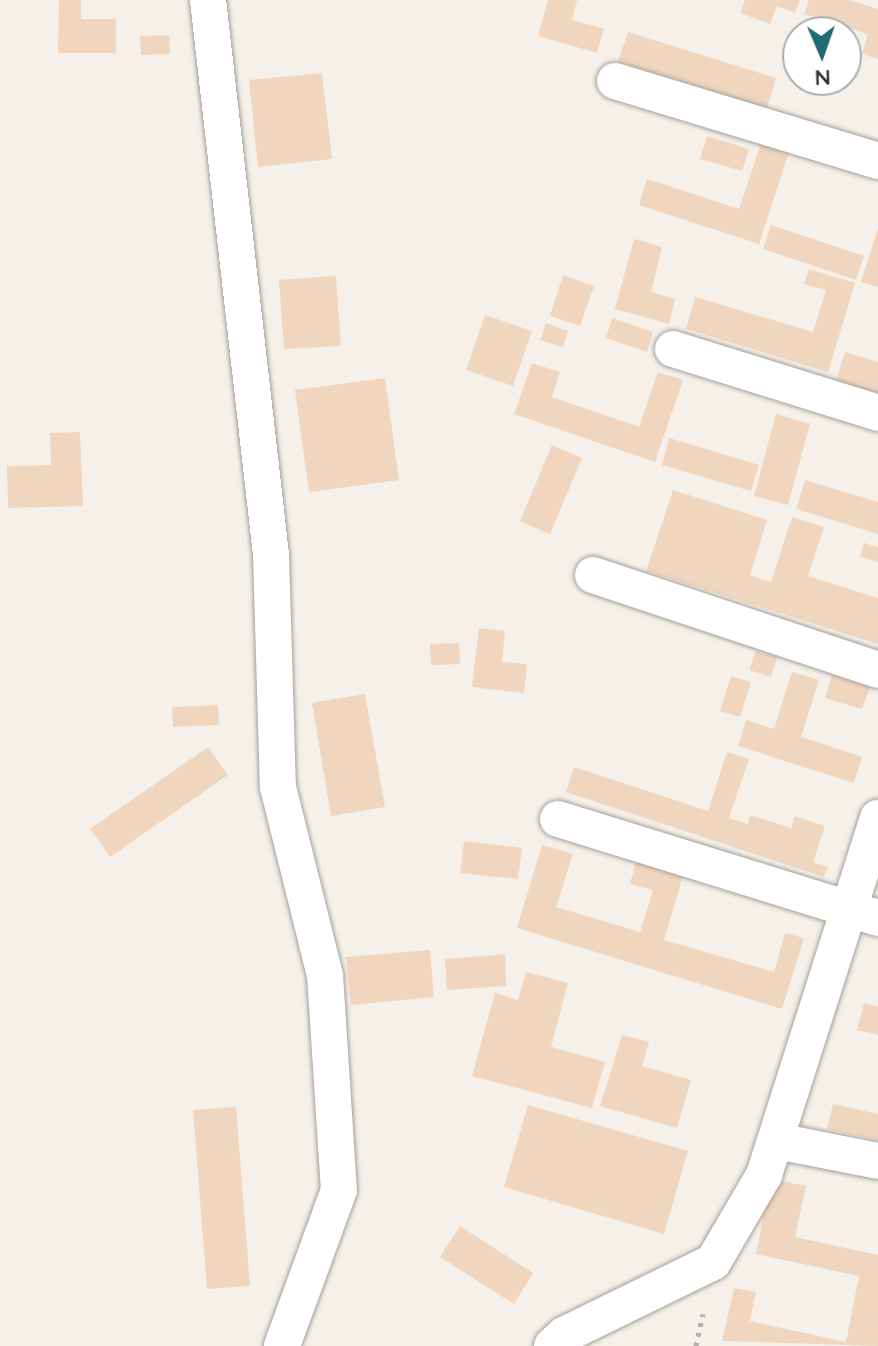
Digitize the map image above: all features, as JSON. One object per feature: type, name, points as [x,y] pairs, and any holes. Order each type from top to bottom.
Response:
[{"type":"street","points":[[208,0],[271,555],[278,787],[325,975],[339,1190],[282,1346]]},
{"type":"street","points":[[615,81],[878,161]]},
{"type":"street","points":[[673,349],[878,413]]},
{"type":"street","points":[[593,575],[878,670]]},
{"type":"street","points":[[552,1346],[564,1335],[713,1262],[764,1175],[863,915],[878,818]]},
{"type":"street","points":[[558,819],[863,915]]},
{"type":"street","points":[[777,1141],[878,1161]]},
{"type":"building","points":[[59,0],[81,0],[81,19],[116,19],[116,53],[58,53]]},
{"type":"building","points":[[548,0],[577,0],[572,20],[604,29],[597,53],[538,36]]},
{"type":"building","points":[[745,0],[800,0],[795,13],[777,6],[770,24],[740,13]]},
{"type":"building","points":[[809,0],[849,0],[878,9],[878,59],[862,54],[868,34],[862,32],[862,16],[804,14]]},
{"type":"building","points":[[628,32],[776,78],[767,108],[618,62]]},
{"type":"building","points":[[169,35],[170,54],[141,55],[140,36]]},
{"type":"building","points":[[322,73],[332,159],[258,167],[249,80]]},
{"type":"building","points":[[707,136],[749,149],[742,171],[700,159]]},
{"type":"building","points":[[763,137],[791,146],[759,244],[639,205],[647,179],[739,209]]},
{"type":"building","points":[[771,225],[864,256],[856,280],[763,249]]},
{"type":"building","points":[[878,228],[878,287],[861,282]]},
{"type":"building","points":[[634,239],[662,247],[651,292],[675,299],[669,324],[615,309]]},
{"type":"building","points":[[809,269],[855,283],[828,372],[686,329],[695,297],[813,332],[826,290],[804,284]]},
{"type":"building","points":[[563,275],[594,286],[580,326],[550,316]]},
{"type":"building","points":[[336,276],[341,346],[284,349],[279,280]]},
{"type":"building","points":[[485,315],[532,331],[513,386],[466,370]]},
{"type":"building","points":[[612,318],[653,332],[647,352],[606,338]]},
{"type":"building","points":[[546,323],[568,331],[563,347],[540,340]]},
{"type":"building","points":[[845,352],[878,362],[878,393],[836,380]]},
{"type":"building","points":[[532,363],[560,372],[552,397],[639,427],[658,372],[683,380],[655,462],[514,414]]},
{"type":"building","points":[[385,378],[399,480],[309,492],[295,390]]},
{"type":"building","points":[[776,414],[810,424],[788,505],[754,496]]},
{"type":"building","points":[[80,432],[83,506],[8,508],[7,466],[51,465],[50,433]]},
{"type":"building","points":[[669,438],[759,465],[751,491],[662,465]]},
{"type":"building","points":[[552,445],[582,458],[550,534],[520,521]]},
{"type":"building","points":[[805,480],[878,502],[878,534],[796,509]]},
{"type":"building","points":[[673,490],[767,520],[750,575],[771,582],[792,517],[824,527],[808,576],[878,598],[878,644],[646,571]]},
{"type":"building","points":[[864,543],[878,547],[878,562],[860,557]]},
{"type":"building","points":[[479,628],[505,631],[502,662],[527,664],[524,693],[472,687]]},
{"type":"building","points":[[459,643],[460,664],[431,665],[430,644]]},
{"type":"building","points":[[756,651],[777,657],[771,677],[749,670]]},
{"type":"building","points":[[792,672],[819,680],[801,737],[862,757],[854,783],[738,746],[746,720],[774,729]]},
{"type":"building","points":[[832,675],[870,687],[862,709],[825,698]]},
{"type":"building","points":[[731,676],[751,682],[740,717],[720,711]]},
{"type":"building","points":[[365,694],[385,807],[331,816],[312,703]]},
{"type":"building","points":[[218,705],[219,725],[173,727],[172,707]]},
{"type":"building","points":[[208,747],[228,775],[110,857],[90,829]]},
{"type":"building","points":[[727,752],[749,759],[729,818],[748,824],[750,815],[791,828],[795,816],[825,826],[813,862],[828,867],[824,877],[566,792],[574,767],[708,811]]},
{"type":"building","points":[[464,841],[522,848],[518,879],[460,873]]},
{"type":"building","points":[[542,845],[573,854],[556,907],[640,932],[653,890],[630,884],[636,861],[683,876],[664,940],[774,972],[785,933],[804,938],[782,1009],[517,928]]},
{"type":"building","points":[[430,950],[434,997],[351,1005],[346,957]]},
{"type":"building","points":[[505,954],[506,986],[447,990],[445,959]]},
{"type":"building","points":[[526,972],[568,983],[551,1047],[605,1062],[592,1108],[472,1076],[495,993],[518,1000]]},
{"type":"building","points":[[864,1003],[878,1007],[878,1035],[857,1030]]},
{"type":"building","points":[[622,1035],[649,1042],[642,1066],[691,1080],[677,1128],[600,1106]]},
{"type":"building","points":[[833,1104],[878,1114],[878,1140],[827,1129]]},
{"type":"building","points":[[528,1105],[688,1151],[664,1234],[504,1187]]},
{"type":"building","points":[[236,1107],[250,1286],[207,1289],[193,1110]]},
{"type":"building","points":[[771,1179],[806,1186],[795,1237],[878,1255],[878,1346],[722,1341],[734,1288],[756,1292],[750,1321],[846,1342],[859,1276],[756,1254]]},
{"type":"building","points":[[460,1226],[533,1273],[514,1304],[440,1257]]}]
